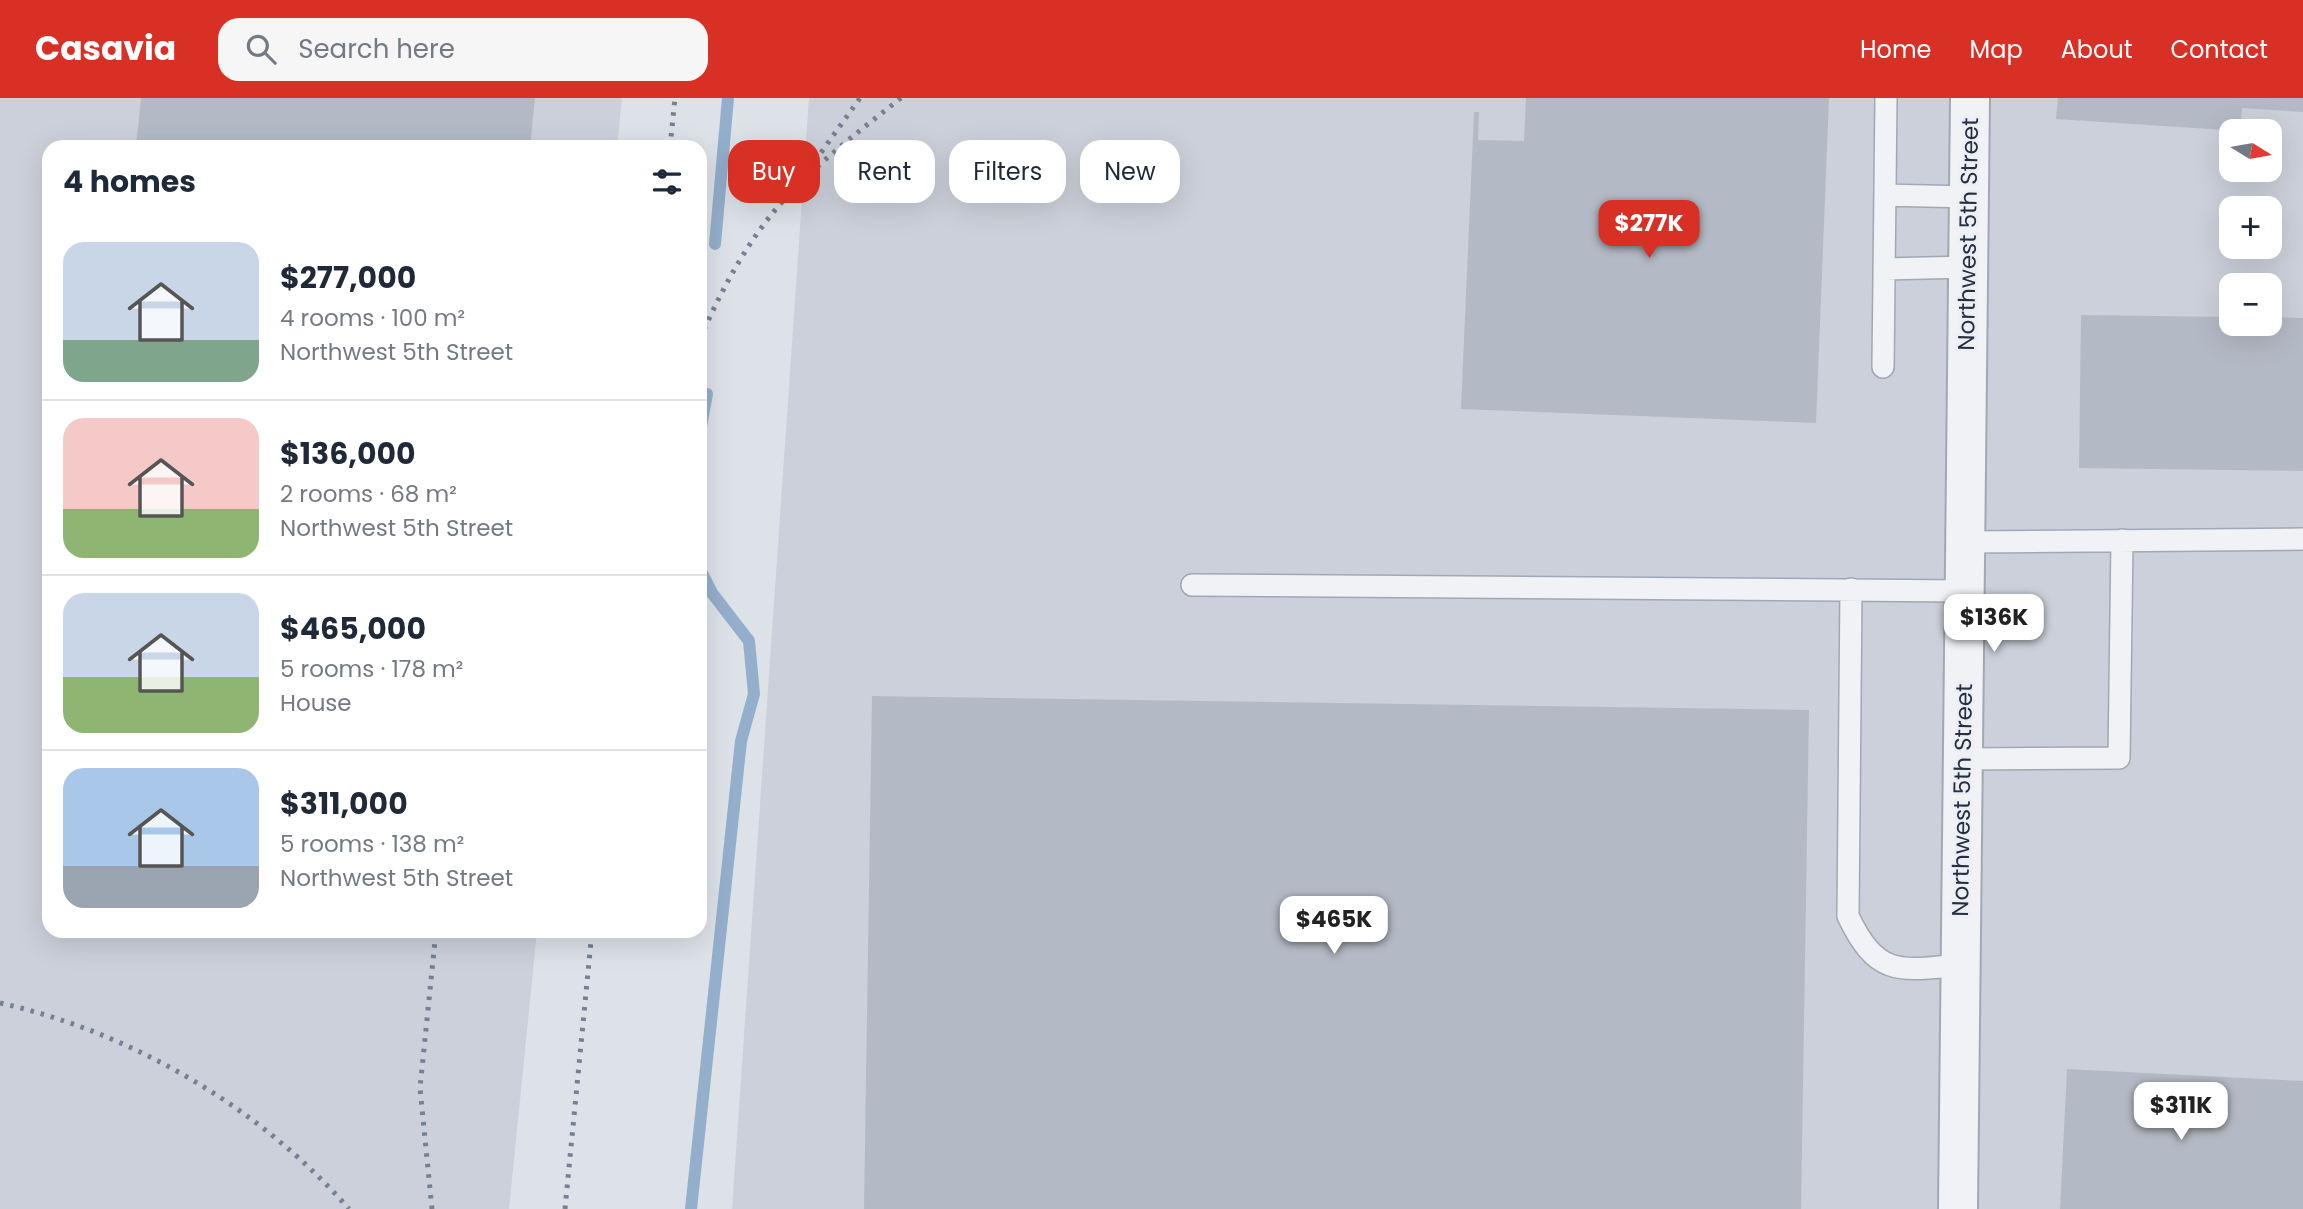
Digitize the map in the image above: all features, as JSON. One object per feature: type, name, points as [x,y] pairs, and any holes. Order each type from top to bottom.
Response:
[{"type":"street","name":"Northwest 5th Street","points":[[1958,1209],[1970,98]]},
{"type":"lane","points":[[1883,367],[1886,98]]},
{"type":"lane","points":[[1885,195],[1969,197]]},
{"type":"lane","points":[[1884,270],[1968,267]]},
{"type":"lane","points":[[1965,542],[2303,538]]},
{"type":"lane","points":[[1963,759],[2119,758],[2122,540]]},
{"type":"lane","points":[[1192,585],[1965,591]]},
{"type":"lane","points":[[1851,590],[1849,916],[1862,944],[1880,962],[1911,970],[1961,965]]},
{"type":"shaded area","points":[[0,98],[622,98],[618,140],[42,140],[42,938],[536,938],[509,1209],[0,1209]]},
{"type":"shaded area","points":[[809,98],[2303,98],[2303,1209],[732,1209],[802,203],[820,203],[820,140],[806,140]]},
{"type":"building","points":[[141,98],[535,98],[531,140],[137,140]]},
{"type":"building","points":[[1526,98],[1829,98],[1816,423],[1461,409],[1474,112],[1479,112],[1478,140],[1524,141]]},
{"type":"building","points":[[2058,98],[2303,98],[2303,112],[2242,108],[2241,119],[2219,119],[2219,130],[2056,119]]},
{"type":"building","points":[[2081,315],[2219,317],[2219,336],[2282,336],[2282,317],[2303,318],[2303,471],[2079,468]]},
{"type":"building","points":[[872,696],[1809,710],[1801,1209],[864,1209]]},
{"type":"building","points":[[2067,1069],[2303,1081],[2303,1209],[2060,1209]]},
{"type":"waterway","points":[[715,244],[728,98]]},
{"type":"waterway","points":[[691,1209],[741,741],[754,694],[749,641],[707,583]]},
{"type":"railway","points":[[671,140],[675,98]]},
{"type":"railway","points":[[820,154],[860,98]]},
{"type":"railway","points":[[707,323],[733,272],[776,209],[820,164],[901,98]]},
{"type":"railway","points":[[432,1209],[420,1088],[435,938]]},
{"type":"railway","points":[[565,1209],[591,938]]},
{"type":"railway","points":[[0,1003],[97,1033],[145,1054],[191,1079],[276,1138],[314,1172],[349,1209]]}]
